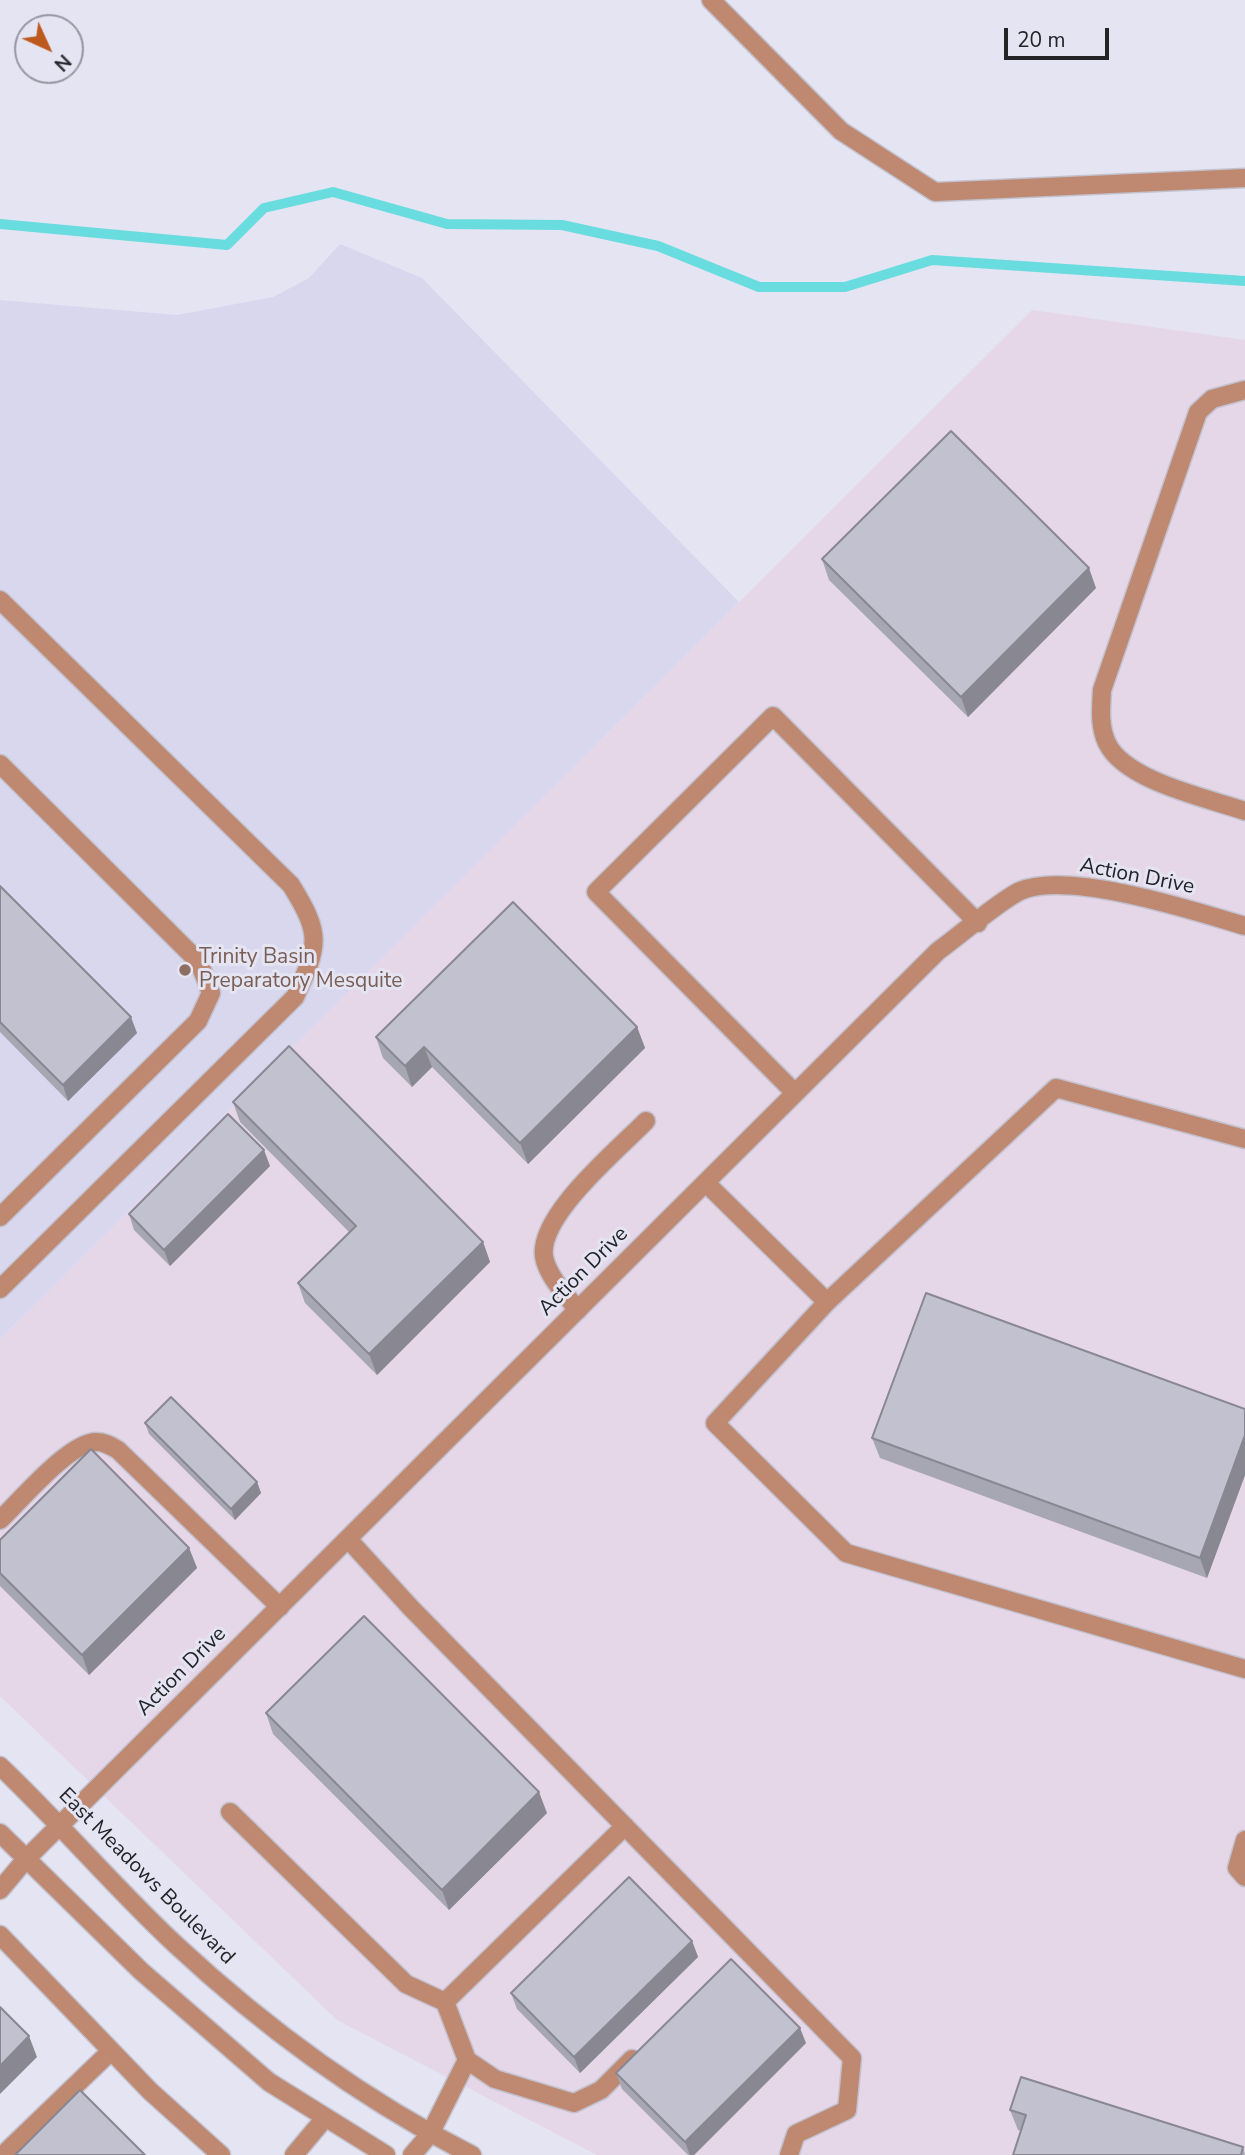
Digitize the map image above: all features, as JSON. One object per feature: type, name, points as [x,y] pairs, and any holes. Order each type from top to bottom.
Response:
[{"type":"street","points":[[711,0],[841,131],[935,192],[1245,178]]},
{"type":"street","points":[[1245,390],[1212,399],[1198,412],[1102,690],[1100,716],[1107,743],[1118,758],[1136,773],[1245,811]]},
{"type":"street","points":[[0,600],[291,885],[311,918],[314,956],[295,997],[0,1289]]},
{"type":"street","points":[[794,1092],[596,891],[773,716],[978,923]]},
{"type":"street","points":[[0,764],[199,962],[211,993],[198,1021],[0,1217]]},
{"type":"street","name":"Action Drive","points":[[0,1890],[26,1858],[938,951],[1021,891],[1071,885],[1164,902],[1245,925]]},
{"type":"street","points":[[1245,1139],[1056,1088],[827,1302],[715,1423],[846,1553],[1245,1669]]},
{"type":"street","points":[[578,1310],[555,1283],[544,1259],[546,1231],[563,1207],[646,1121]]},
{"type":"street","points":[[706,1183],[827,1302]]},
{"type":"street","points":[[0,1520],[72,1452],[90,1443],[105,1443],[118,1450],[280,1607]]},
{"type":"street","points":[[348,1539],[625,1826],[738,1952],[852,2058],[847,2110],[796,2134],[789,2155]]},
{"type":"street","name":"East Meadows Boulevard","points":[[0,1766],[61,1825],[174,1943],[296,2049],[430,2134],[472,2155]]},
{"type":"street","points":[[230,1812],[406,1984],[445,2002],[467,2060],[495,2079],[573,2103],[601,2090],[649,2043]]},
{"type":"street","points":[[445,2002],[625,1826]]},
{"type":"street","points":[[0,1833],[141,1971],[242,2059],[270,2082],[386,2155]]},
{"type":"street","points":[[1245,1840],[1237,1868],[1245,1877]]},
{"type":"street","points":[[0,1935],[111,2051],[221,2155]]},
{"type":"street","points":[[3,2155],[111,2051]]},
{"type":"street","points":[[412,2155],[430,2134],[467,2060]]},
{"type":"street","points":[[294,2155],[325,2118]]},
{"type":"shaded area","name":"Trinity Basin Preparatory Mesquite","points":[[340,244],[422,278],[739,602],[0,1339],[0,300],[177,315],[273,297],[309,278]]},
{"type":"shaded area","points":[[1032,310],[1245,340],[1245,2155],[597,2155],[337,2020],[0,1696],[0,1339]]},
{"type":"building","points":[[951,431],[1089,568],[961,697],[822,559]]},
{"type":"building","points":[[0,886],[131,1017],[63,1085],[0,1022]]},
{"type":"building","points":[[513,902],[637,1027],[520,1143],[424,1047],[405,1066],[376,1037]]},
{"type":"building","points":[[289,1046],[483,1242],[369,1354],[298,1283],[356,1226],[233,1102]]},
{"type":"building","points":[[228,1114],[264,1150],[164,1250],[129,1214]]},
{"type":"building","points":[[926,1293],[1245,1409],[1245,1435],[1200,1558],[872,1438]]},
{"type":"building","points":[[171,1397],[257,1482],[231,1509],[145,1423]]},
{"type":"building","points":[[91,1449],[189,1548],[82,1655],[0,1573],[0,1540]]},
{"type":"building","points":[[364,1616],[539,1792],[442,1890],[266,1713]]},
{"type":"building","points":[[629,1877],[692,1941],[574,2057],[511,1993]]},
{"type":"building","points":[[731,1959],[800,2028],[685,2142],[616,2073]]},
{"type":"building","points":[[0,2007],[29,2036],[0,2066]]},
{"type":"building","points":[[1021,2077],[1243,2147],[1241,2155],[1013,2155],[1026,2115],[1010,2110]]},
{"type":"building","points":[[80,2090],[145,2155],[15,2155]]},
{"type":"waterway","points":[[0,224],[227,245],[264,208],[333,192],[447,224],[562,225],[658,246],[759,287],[845,287],[932,260],[1245,281]]},
{"type":"place","name":"Trinity Basin Preparatory Mesquite","points":[[185,970]]}]
